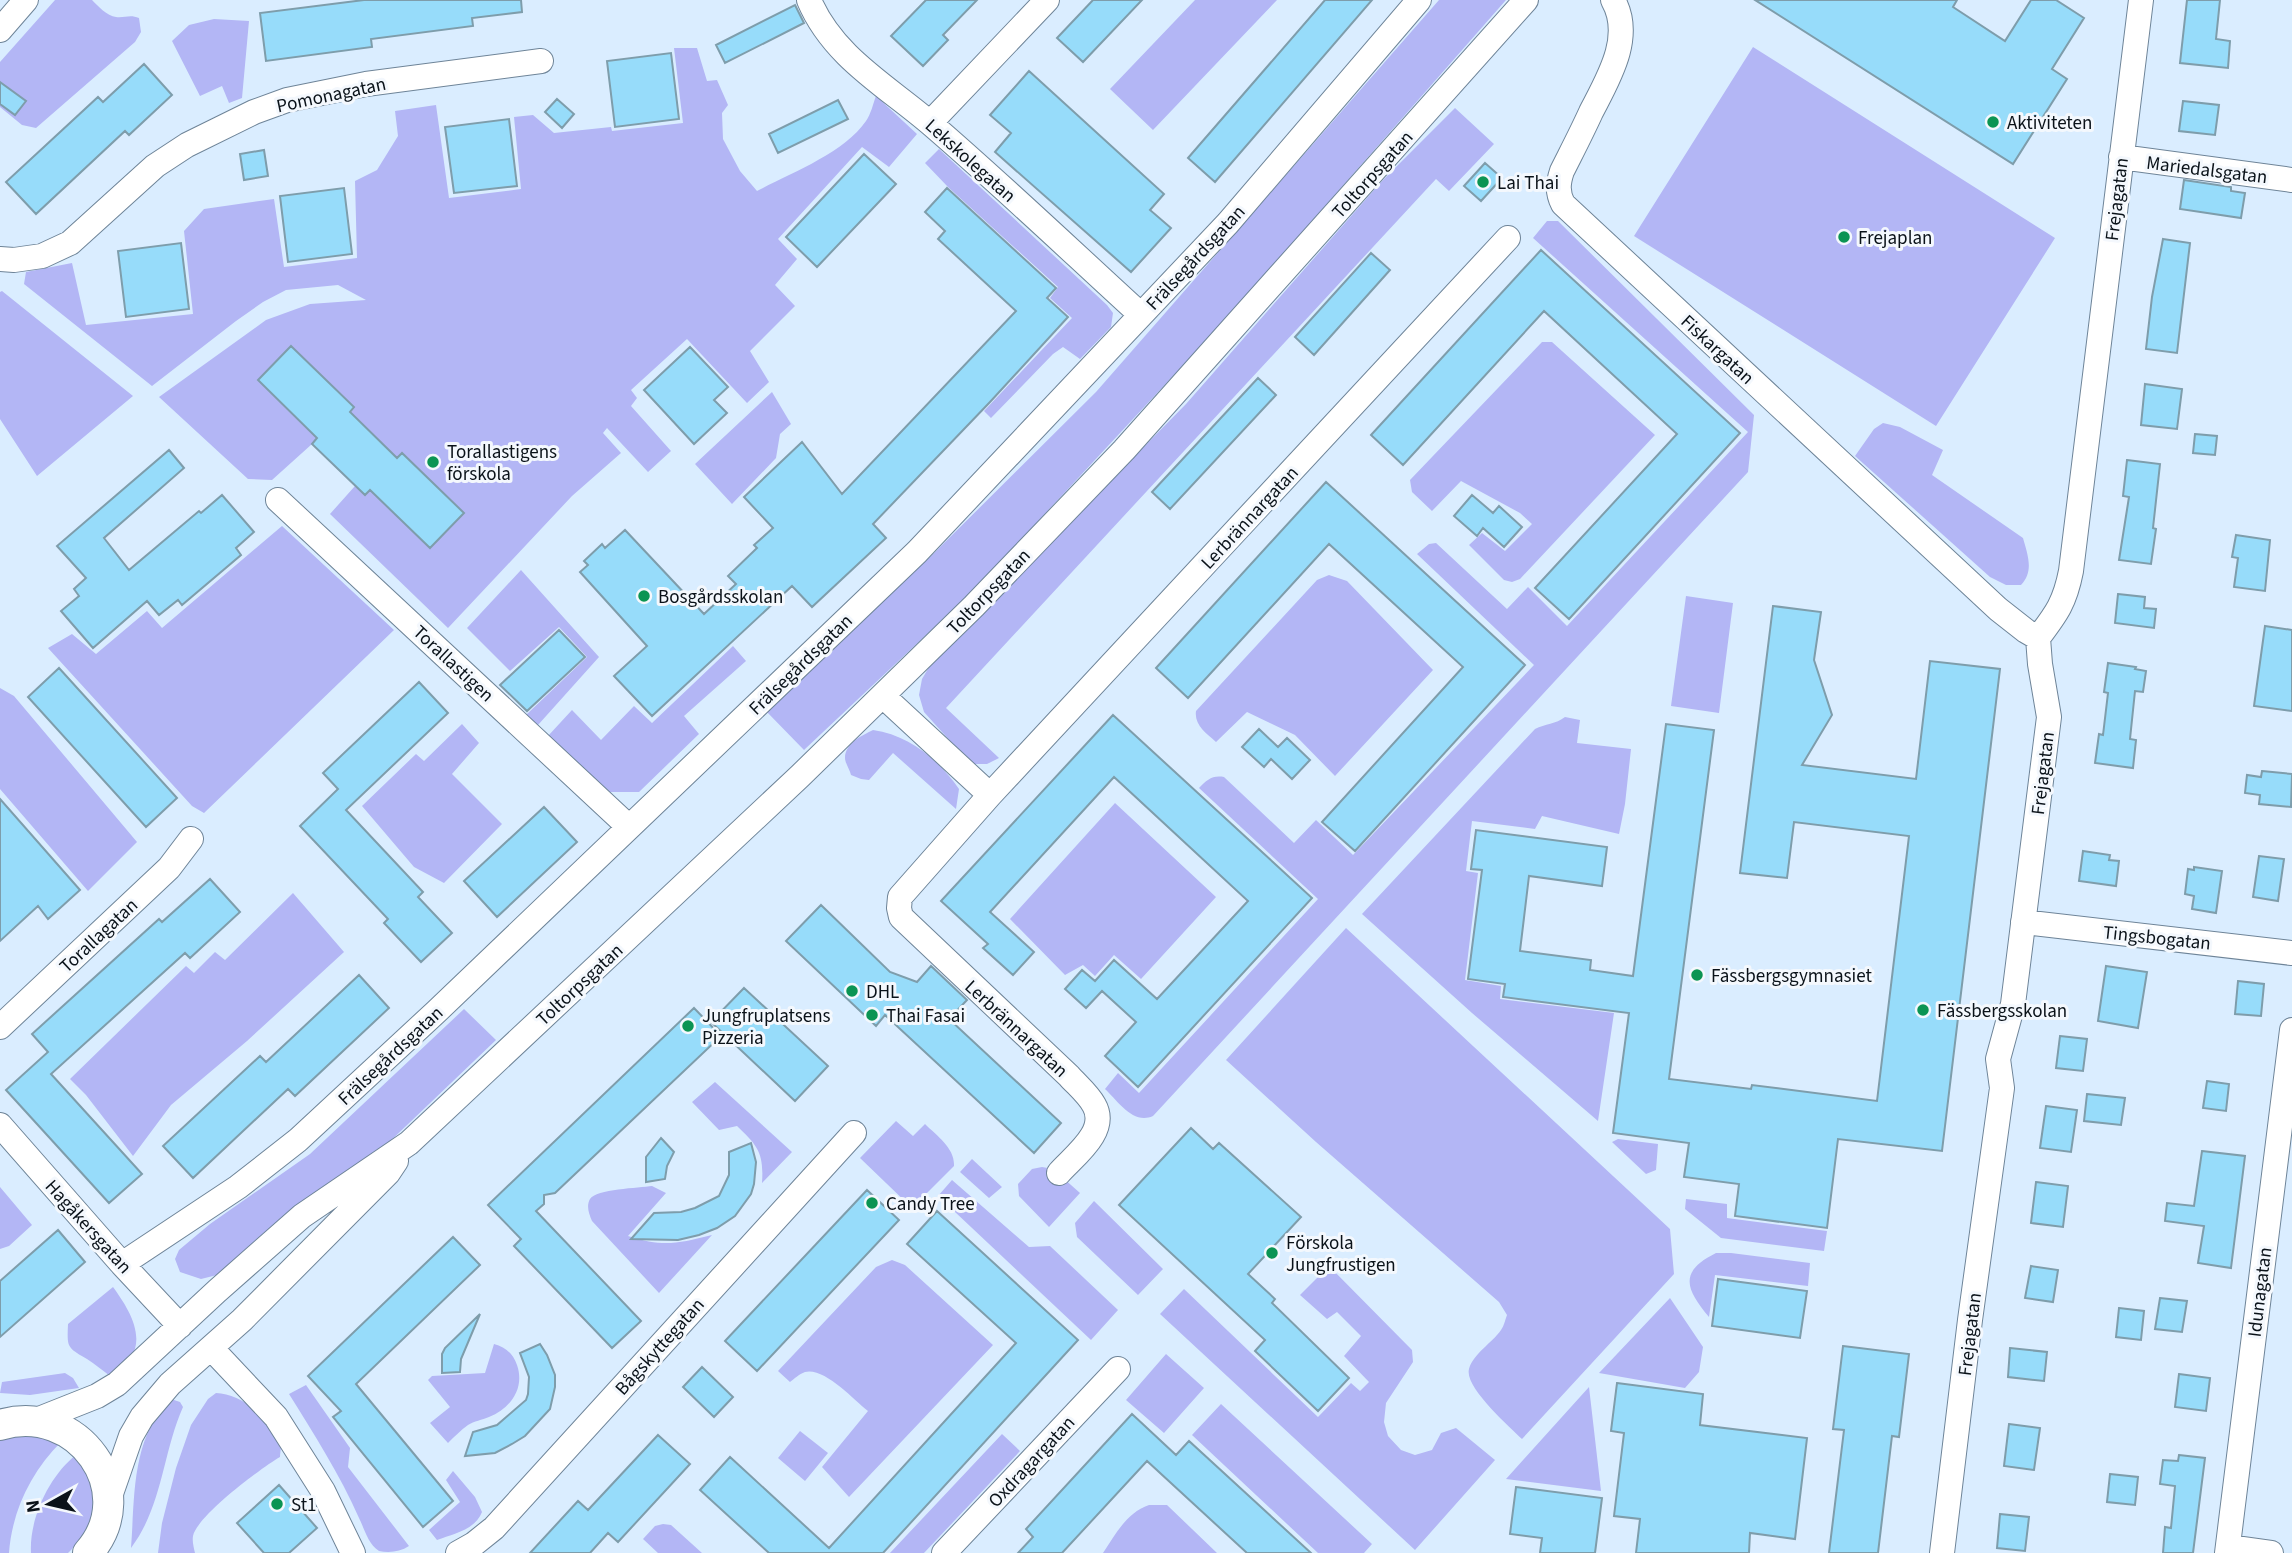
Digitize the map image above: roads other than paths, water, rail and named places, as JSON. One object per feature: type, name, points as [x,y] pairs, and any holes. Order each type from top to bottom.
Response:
[{"type":"main road","points":[[11,1421],[46,1423],[68,1432],[86,1447],[101,1468],[107,1493],[103,1535]]},
{"type":"street","points":[[0,30],[26,0]]},
{"type":"street","name":"Lekskolegatan","points":[[809,0],[839,48],[866,73],[930,123],[1141,315]]},
{"type":"street","points":[[930,123],[1047,0]]},
{"type":"street","name":"Frälsegårdsgatan","points":[[122,1264],[238,1187],[298,1140],[436,1012],[917,552],[1228,223],[1419,0]]},
{"type":"street","name":"Toltorpsgatan","points":[[11,1421],[97,1396],[117,1384],[302,1216],[409,1143],[883,696],[982,597],[1124,450],[1526,0]]},
{"type":"street","name":"Fiskargatan","points":[[1613,0],[1620,16],[1619,46],[1614,66],[1562,171],[1559,191],[1563,204],[1998,609],[2038,638]]},
{"type":"street","name":"Frejagatan","points":[[1942,1553],[2002,1088],[1998,1059],[2013,1003],[2049,717],[2038,638],[2059,610],[2067,592],[2071,571],[2141,0]]},
{"type":"street","name":"Pomonagatan","points":[[0,259],[43,256],[70,243],[155,166],[187,145],[254,112],[287,100],[366,84],[541,61]]},
{"type":"street","name":"Mariedalsgatan","points":[[2122,158],[2292,180]]},
{"type":"street","name":"Lerbrännargatan","points":[[1059,1174],[1094,1133],[1098,1124],[1093,1103],[1069,1076],[901,917],[900,897],[990,795],[1508,238]]},
{"type":"street","name":"Torallastigen","points":[[278,500],[629,827]]},
{"type":"street","points":[[883,696],[990,795]]},
{"type":"street","name":"Torallagatan","points":[[0,1027],[169,868],[191,839]]},
{"type":"street","name":"Tingsbogatan","points":[[2023,922],[2292,953]]},
{"type":"street","name":"Idunagatan","points":[[2227,1550],[2292,1030]]},
{"type":"street","name":"Hagåkersgatan","points":[[0,1125],[180,1326]]},
{"type":"street","name":"Bågskyttegatan","points":[[458,1553],[494,1528],[854,1133]]},
{"type":"street","name":"Toltorpsgatan","points":[[103,1535],[131,1436],[142,1417],[170,1384],[211,1348],[388,1173],[409,1143]]},
{"type":"street","points":[[211,1348],[276,1417],[323,1491],[353,1553]]},
{"type":"street","name":"Oxdragargatan","points":[[944,1553],[1118,1369]]},
{"type":"street","points":[[2227,1550],[2271,1553]]},
{"type":"place","name":"Aktiviteten","points":[[1993,122]]},
{"type":"place","name":"Lai Thai","points":[[1483,182]]},
{"type":"place","name":"Frejaplan","points":[[1844,237]]},
{"type":"place","name":"Torallastigens förskola","points":[[433,462]]},
{"type":"place","name":"Bosgårdsskolan","points":[[644,596]]},
{"type":"place","name":"Fässbergsgymnasiet","points":[[1697,975]]},
{"type":"place","name":"DHL","points":[[852,991]]},
{"type":"place","name":"Fässbergsskolan","points":[[1923,1010]]},
{"type":"place","name":"Thai Fasai","points":[[872,1015]]},
{"type":"place","name":"Jungfruplatsens Pizzeria","points":[[688,1026]]},
{"type":"place","name":"Candy Tree","points":[[872,1203]]},
{"type":"place","name":"Förskola Jungfrustigen","points":[[1272,1253]]},
{"type":"place","name":"St1","points":[[277,1504]]}]
